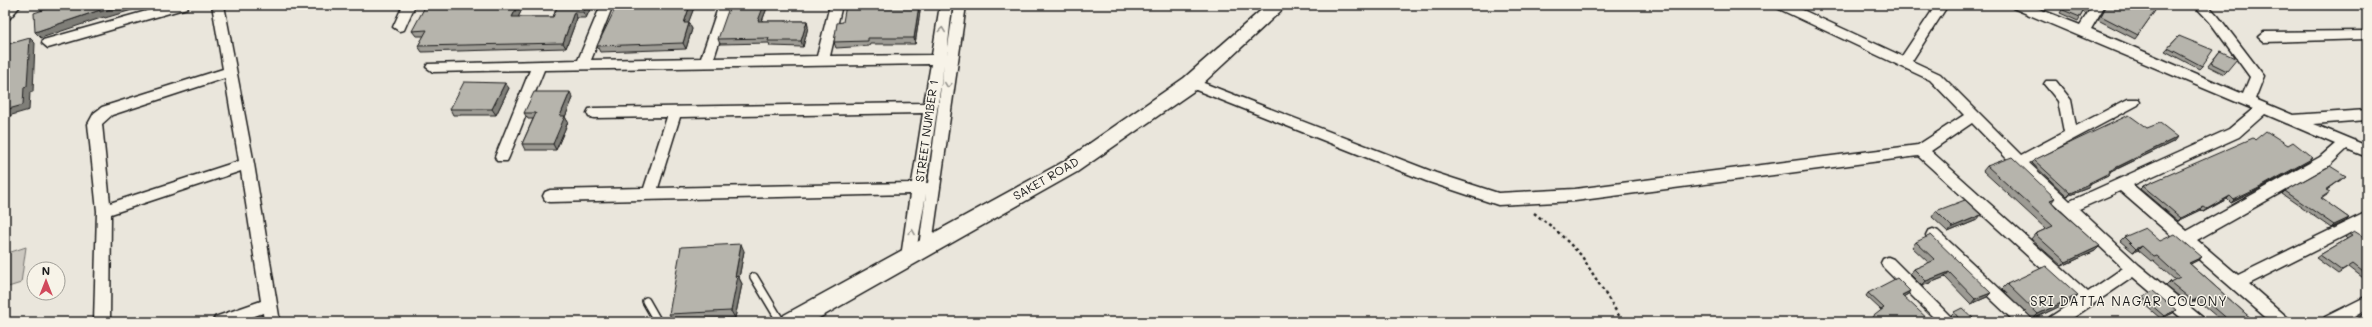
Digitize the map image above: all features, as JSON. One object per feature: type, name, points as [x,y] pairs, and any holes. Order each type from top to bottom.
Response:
[{"type":"street","points":[[5,16],[15,5]]},
{"type":"street","points":[[48,43],[183,5]]},
{"type":"street","points":[[218,5],[247,164],[268,305],[272,322]]},
{"type":"street","points":[[399,27],[409,5]]},
{"type":"street","points":[[583,64],[607,5]]},
{"type":"street","points":[[706,62],[725,5]]},
{"type":"street","points":[[823,60],[836,5]]},
{"type":"street","name":"STREET NUMBER 1","points":[[908,257],[946,5]]},
{"type":"street","name":"STREET NUMBER 1","points":[[926,247],[960,5]]},
{"type":"street","name":"SAKET ROAD","points":[[792,322],[1070,167],[1191,83],[1278,5]]},
{"type":"street","points":[[1781,5],[1935,77],[2019,162],[2068,208],[2134,269],[2197,322]]},
{"type":"street","points":[[1904,62],[1942,5]]},
{"type":"street","points":[[2017,5],[2367,152]]},
{"type":"street","points":[[2082,31],[2099,5]]},
{"type":"street","points":[[2200,5],[2214,19],[2257,76],[2246,101]]},
{"type":"street","points":[[2264,38],[2367,35]]},
{"type":"street","points":[[433,67],[952,58]]},
{"type":"street","points":[[502,157],[539,65]]},
{"type":"street","points":[[102,322],[104,211],[95,124],[99,117],[108,111],[230,72]]},
{"type":"street","points":[[1191,83],[1431,177],[1498,199],[1590,193],[1921,150],[1973,116]]},
{"type":"street","points":[[2051,84],[2064,100],[2071,134]]},
{"type":"street","points":[[2019,162],[2133,102]]},
{"type":"street","points":[[594,113],[930,108]]},
{"type":"street","points":[[2068,208],[2239,128],[2263,108]]},
{"type":"street","points":[[649,194],[675,112]]},
{"type":"street","points":[[2291,120],[2367,115]]},
{"type":"street","points":[[2186,239],[2325,161],[2345,143]]},
{"type":"street","points":[[1921,150],[2087,301]]},
{"type":"street","points":[[104,211],[247,164]]},
{"type":"street","points":[[2122,184],[2282,322]]},
{"type":"street","points":[[550,196],[934,188]]},
{"type":"street","points":[[2237,283],[2367,218]]},
{"type":"street","points":[[2351,226],[2367,238]]},
{"type":"street","points":[[1934,235],[2025,322]]},
{"type":"street","points":[[1888,263],[1948,322]]},
{"type":"street","points":[[2055,322],[2134,269]]},
{"type":"street","points":[[2330,322],[2367,302]]},
{"type":"street","points":[[220,322],[268,305]]},
{"type":"lane","points":[[754,277],[781,322]]},
{"type":"lane","points":[[646,301],[658,322]]},
{"type":"path","points":[[1515,198],[1556,230],[1580,255],[1623,322]]},
{"type":"shaded area","points":[[26,247],[21,283],[5,288],[5,254]]},
{"type":"building","points":[[58,5],[125,5],[100,12],[100,10],[35,32],[34,13]]},
{"type":"building","points":[[426,5],[518,5],[512,17],[553,17],[558,5],[587,5],[583,12],[574,12],[563,43],[418,46],[427,30],[412,31]]},
{"type":"building","points":[[617,5],[690,5],[684,23],[689,23],[683,43],[597,46]]},
{"type":"building","points":[[730,5],[764,5],[758,21],[807,21],[801,41],[768,41],[769,38],[718,39]]},
{"type":"building","points":[[846,5],[919,5],[914,38],[868,38],[868,41],[834,42],[837,23],[843,22]]},
{"type":"building","points":[[2065,5],[2092,5],[2088,10],[2085,8],[2080,17],[2063,10]]},
{"type":"building","points":[[2107,5],[2159,5],[2138,35],[2101,16]]},
{"type":"building","points":[[2179,36],[2213,50],[2202,66],[2168,48]]},
{"type":"building","points":[[30,38],[27,86],[24,87],[23,105],[5,110],[5,45]]},
{"type":"building","points":[[2220,51],[2237,59],[2227,71],[2211,63]]},
{"type":"building","points":[[464,82],[505,83],[492,109],[450,109]]},
{"type":"building","points":[[534,92],[570,92],[560,116],[565,116],[553,144],[522,144],[536,113],[524,113]]},
{"type":"building","points":[[2129,115],[2147,128],[2160,123],[2178,137],[2109,171],[2111,172],[2089,183],[2091,184],[2070,193],[2034,160]]},
{"type":"building","points":[[2266,131],[2288,145],[2293,142],[2313,158],[2234,200],[2230,196],[2207,209],[2204,207],[2181,218],[2143,186],[2253,138],[2255,140]]},
{"type":"building","points":[[2012,157],[2055,198],[2050,200],[2057,208],[2100,246],[2066,262],[2035,234],[2053,226],[1987,166]]},
{"type":"building","points":[[2330,166],[2346,176],[2326,190],[2330,192],[2321,198],[2349,218],[2334,225],[2285,191]]},
{"type":"building","points":[[1965,200],[1981,215],[1952,227],[1936,211]]},
{"type":"building","points":[[2145,228],[2160,241],[2175,234],[2202,257],[2189,263],[2255,322],[2231,322],[2201,296],[2193,301],[2170,282],[2180,277],[2157,256],[2154,257],[2142,246],[2136,249],[2124,237]]},
{"type":"building","points":[[2354,231],[2367,239],[2367,275],[2353,264],[2342,271],[2320,255],[2352,236],[2349,234]]},
{"type":"building","points":[[1931,235],[1991,293],[1975,299],[1949,272],[1926,281],[1914,269],[1935,260],[1916,242]]},
{"type":"building","points":[[741,244],[735,277],[738,276],[731,311],[669,314],[681,247]]},
{"type":"building","points":[[2046,266],[2078,295],[2038,314],[2007,284]]},
{"type":"building","points":[[1897,278],[1910,291],[1902,295],[1931,322],[1866,322],[1884,308],[1868,293]]},
{"type":"building","points":[[2153,291],[2176,310],[2164,316],[2142,297]]},
{"type":"building","points":[[1962,308],[1973,318],[1968,322],[1932,322],[1939,319],[1960,320],[1954,312]]},
{"type":"building","points":[[2367,312],[2367,322],[2350,322]]},
{"type":"building","points":[[2163,317],[2169,322],[2153,322]]},
{"type":"building","points":[[1834,318],[1838,322],[1828,322]]},
{"type":"district","name":"SRI DATTA NAGAR COLONY","points":[[2129,301]]}]
